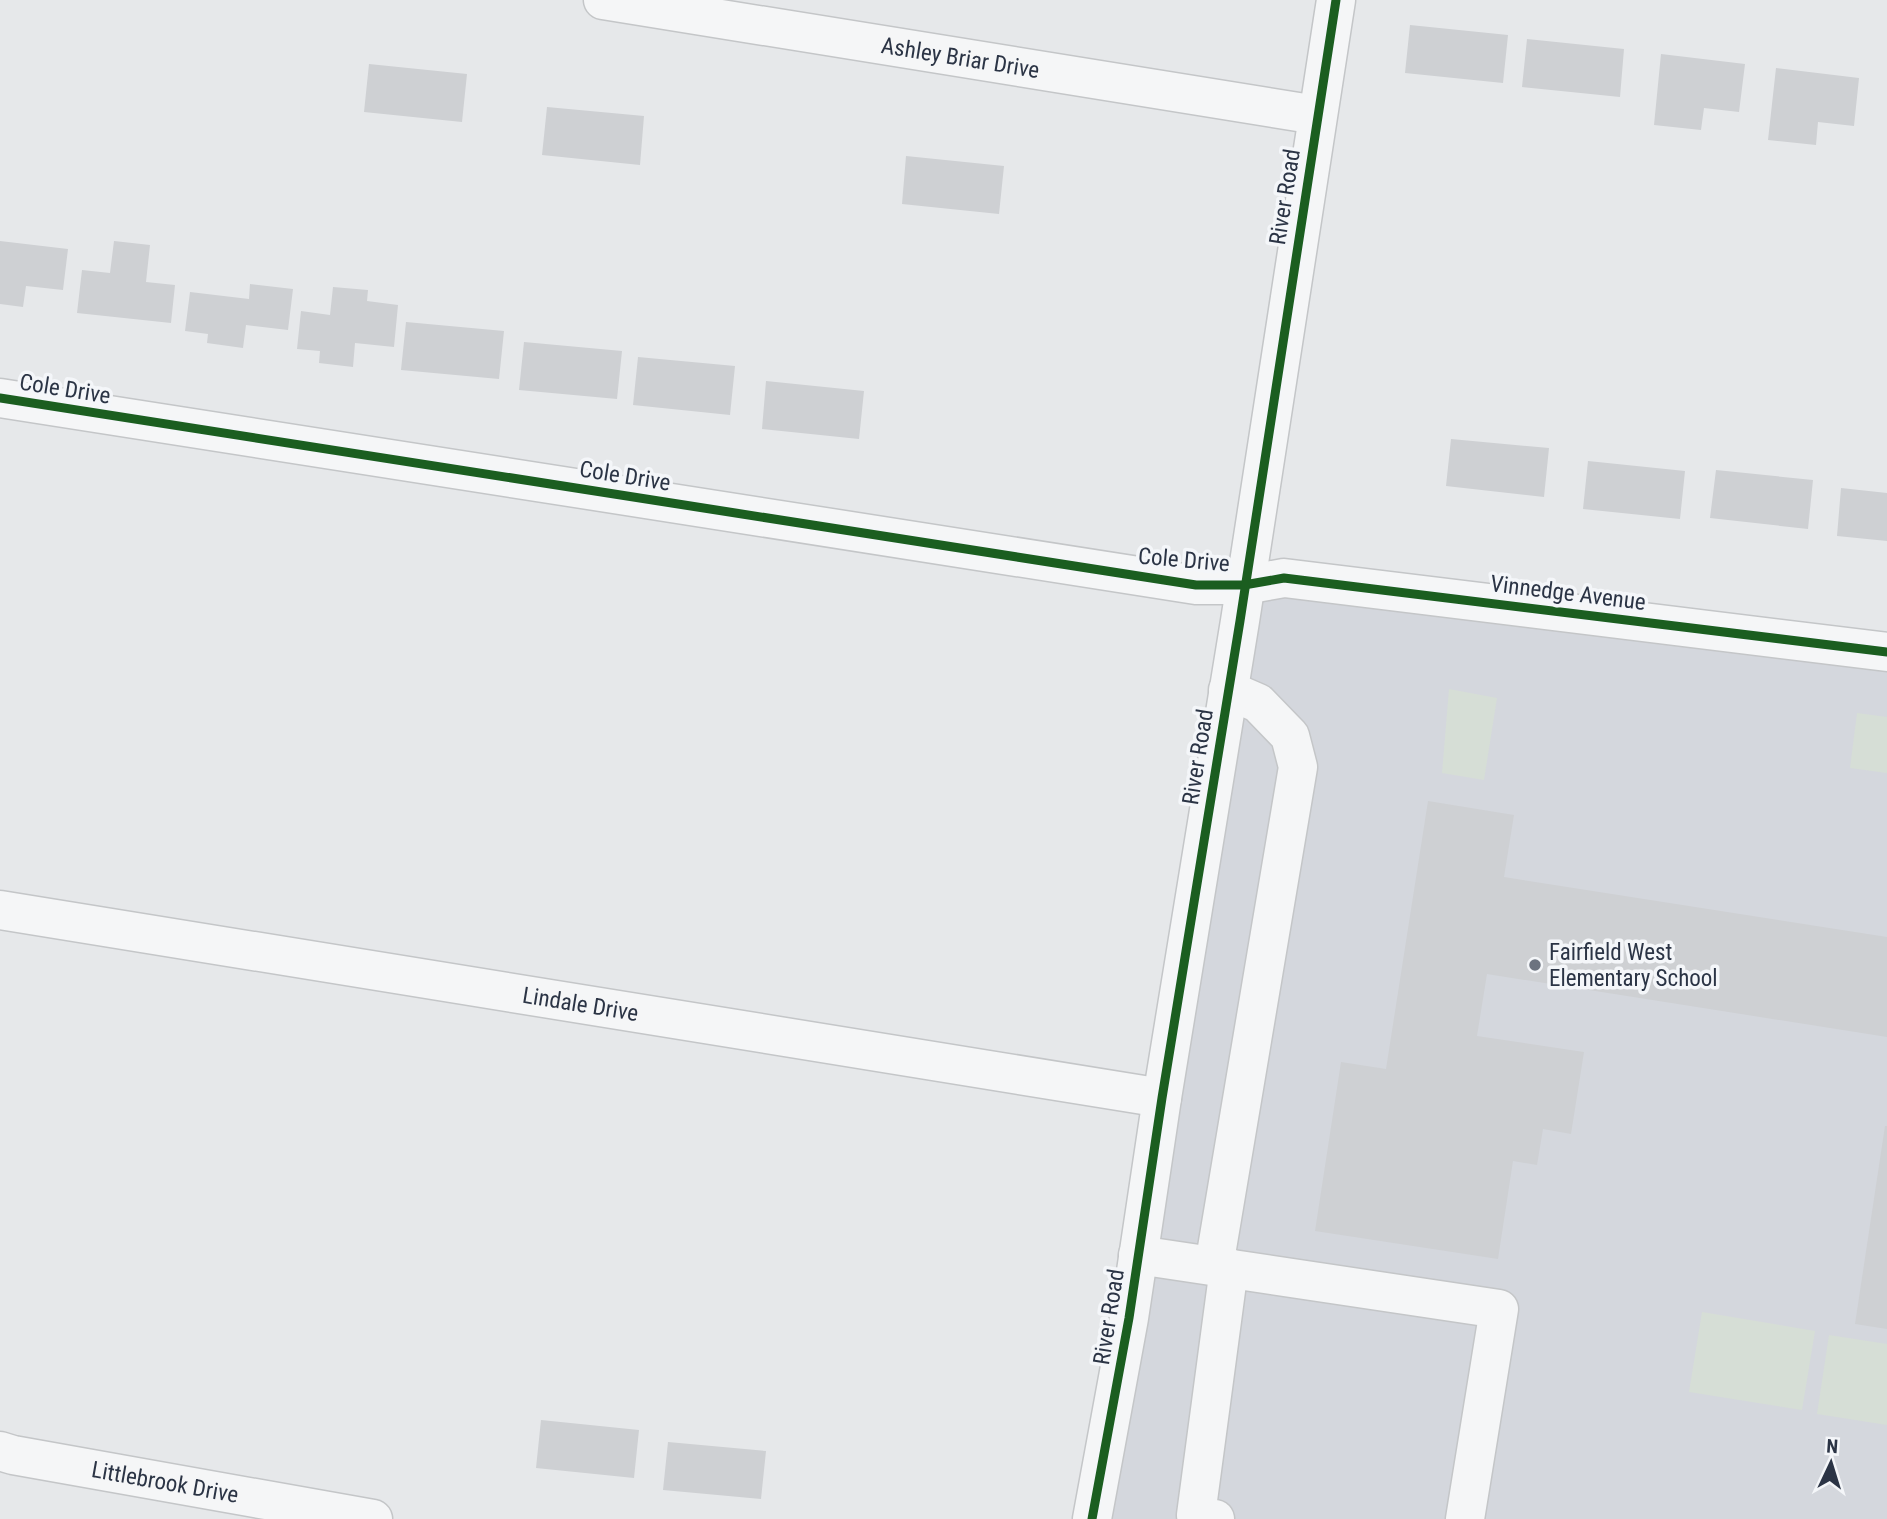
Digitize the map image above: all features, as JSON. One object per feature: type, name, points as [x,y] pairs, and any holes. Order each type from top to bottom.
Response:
[{"type":"street","name":"Ashley Briar Drive","points":[[603,0],[1317,115]]},
{"type":"street","name":"River Road","points":[[1092,1519],[1129,1318],[1336,0]]},
{"type":"street","name":"Cole Drive","points":[[0,398],[1196,585],[1244,585]]},
{"type":"street","name":"Vinnedge Avenue","points":[[1244,585],[1284,578],[1887,652]]},
{"type":"street","points":[[1215,1519],[1196,1515],[1222,1267],[1298,767],[1290,736],[1258,703],[1228,690]]},
{"type":"street","name":"Lindale Drive","points":[[0,910],[1162,1098]]},
{"type":"street","points":[[1138,1255],[1499,1309],[1465,1519]]},
{"type":"street","name":"Littlebrook Drive","points":[[0,1451],[373,1519]]},
{"type":"shaded area","name":"Fairfield West Elementary School","points":[[1244,585],[1887,652],[1887,1519],[1092,1519]]},
{"type":"shaded area","points":[[1449,689],[1497,698],[1484,780],[1442,773]]},
{"type":"shaded area","points":[[1857,713],[1887,717],[1887,773],[1850,768]]},
{"type":"shaded area","points":[[1702,1312],[1815,1331],[1802,1410],[1689,1392]]},
{"type":"shaded area","points":[[1829,1335],[1887,1344],[1887,1425],[1817,1414]]},
{"type":"building","points":[[1410,25],[1508,35],[1503,83],[1405,73]]},
{"type":"building","points":[[1527,39],[1624,49],[1620,97],[1522,87]]},
{"type":"building","points":[[1661,54],[1745,64],[1739,112],[1704,108],[1701,130],[1654,125]]},
{"type":"building","points":[[369,64],[467,74],[462,122],[364,112]]},
{"type":"building","points":[[1776,68],[1859,78],[1854,126],[1818,122],[1816,145],[1768,140]]},
{"type":"building","points":[[547,107],[644,116],[640,165],[542,155]]},
{"type":"building","points":[[906,156],[1004,166],[999,214],[902,204]]},
{"type":"building","points":[[0,241],[68,249],[63,290],[26,286],[23,307],[0,304]]},
{"type":"building","points":[[114,241],[150,245],[146,282],[175,285],[171,323],[77,313],[82,270],[110,273]]},
{"type":"building","points":[[250,284],[293,289],[288,330],[246,325],[243,348],[207,343],[208,334],[185,331],[190,292],[249,299]]},
{"type":"building","points":[[333,287],[368,290],[367,301],[398,305],[394,347],[355,343],[353,367],[319,363],[320,351],[297,349],[301,311],[330,315]]},
{"type":"building","points":[[406,322],[504,331],[499,379],[401,370]]},
{"type":"building","points":[[524,342],[622,351],[617,399],[519,390]]},
{"type":"building","points":[[638,357],[735,366],[730,415],[633,405]]},
{"type":"building","points":[[766,381],[864,391],[859,439],[762,429]]},
{"type":"building","points":[[1451,439],[1549,448],[1544,497],[1446,486]]},
{"type":"building","points":[[1588,461],[1685,471],[1680,519],[1583,509]]},
{"type":"building","points":[[1716,470],[1813,480],[1808,529],[1710,518]]},
{"type":"building","points":[[1841,488],[1887,493],[1887,541],[1837,536]]},
{"type":"building","name":"Fairfield West Elementary School","points":[[1428,801],[1514,815],[1504,877],[1887,937],[1887,1037],[1487,974],[1477,1036],[1584,1052],[1571,1134],[1543,1129],[1537,1165],[1513,1161],[1498,1259],[1315,1231],[1341,1062],[1386,1069]]},
{"type":"building","points":[[1887,1126],[1887,1329],[1855,1324]]},
{"type":"building","points":[[541,1420],[639,1430],[634,1478],[536,1468]]},
{"type":"building","points":[[668,1442],[766,1451],[761,1499],[663,1490]]},
{"type":"cycle path","points":[[1092,1519],[1129,1318],[1336,0]]},
{"type":"cycle path","points":[[0,398],[1196,585],[1244,585],[1284,578],[1887,652]]},
{"type":"place","name":"Fairfield West Elementary School","points":[[1535,965]]}]
